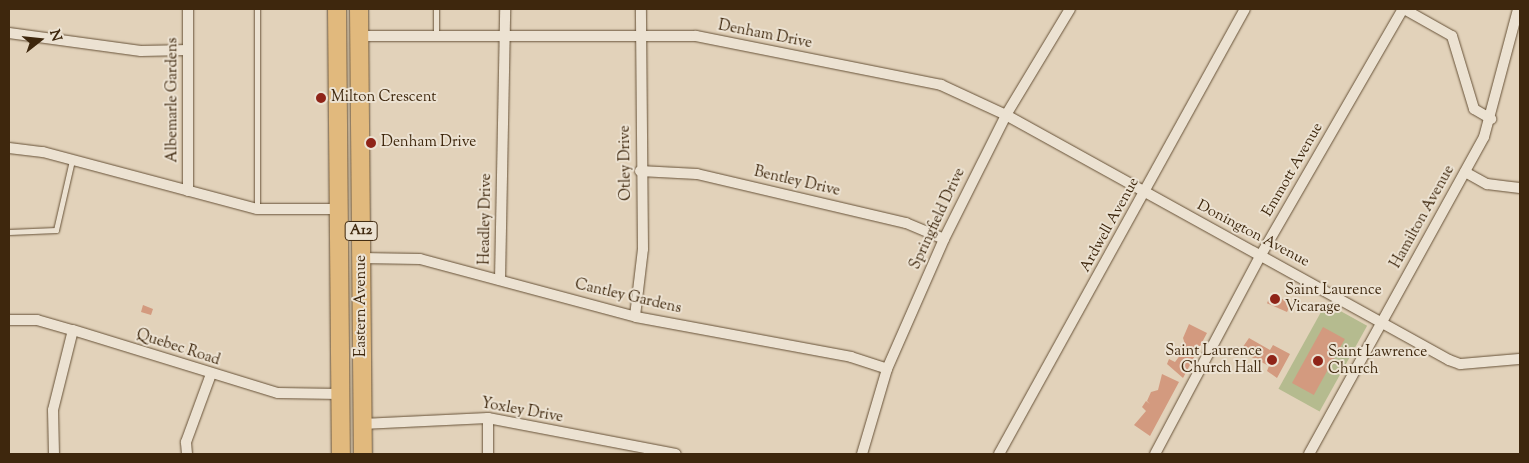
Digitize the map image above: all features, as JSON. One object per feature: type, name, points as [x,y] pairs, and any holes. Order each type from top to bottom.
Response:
[{"type":"highway","name":"Eastern Avenue","points":[[337,9],[341,454]]},
{"type":"highway","name":"Eastern Avenue","points":[[359,9],[363,454]]},
{"type":"street","name":"Albemarle Gardens","points":[[188,9],[188,191]]},
{"type":"street","name":"Headley Drive","points":[[500,280],[505,9]]},
{"type":"street","name":"Otley Drive","points":[[635,316],[643,249],[640,171],[641,9]]},
{"type":"street","name":"Springfield Drive","points":[[862,454],[887,369],[944,239],[1006,115],[1070,9]]},
{"type":"street","name":"Ardwell Avenue","points":[[999,454],[1145,194],[1245,9]]},
{"type":"street","points":[[1404,9],[1452,36],[1460,53],[1469,99],[1476,112],[1491,119]]},
{"type":"street","name":"Emmott Avenue","points":[[1155,454],[1262,253],[1404,9]]},
{"type":"street","name":"Hamilton Avenue","points":[[1309,454],[1465,172],[1491,119],[1518,9]]},
{"type":"street","points":[[9,33],[141,51],[188,50]]},
{"type":"street","name":"Denham Drive","points":[[360,36],[436,34],[641,34],[696,36],[941,85],[1006,115]]},
{"type":"street","name":"Donington Avenue","points":[[1006,115],[1145,194],[1262,253],[1382,323],[1460,364],[1520,359]]},
{"type":"street","points":[[9,148],[72,160],[257,209],[339,209]]},
{"type":"street","name":"Bentley Drive","points":[[640,171],[698,174],[906,223],[944,239]]},
{"type":"street","points":[[1465,172],[1487,184],[1520,188]]},
{"type":"street","name":"Cantley Gardens","points":[[361,258],[420,259],[635,316],[851,357],[887,369]]},
{"type":"street","name":"Quebec Road","points":[[9,320],[37,320],[278,393],[340,394]]},
{"type":"street","points":[[54,454],[53,410],[73,330]]},
{"type":"street","points":[[187,454],[186,442],[211,374]]},
{"type":"street","points":[[488,418],[488,454]]},
{"type":"street","name":"Yoxley Drive","points":[[362,424],[488,418],[676,454]]},
{"type":"lane","points":[[257,9],[257,209]]},
{"type":"lane","points":[[436,9],[436,34]]},
{"type":"lane","points":[[9,232],[56,230],[72,160]]},
{"type":"green space","points":[[1326,303],[1367,326],[1320,411],[1278,389]]},
{"type":"building","name":"Saint Laurence Vicarage","points":[[1271,294],[1291,303],[1287,312],[1267,303]]},
{"type":"building","points":[[143,305],[153,309],[151,315],[141,312]]},
{"type":"building","points":[[1189,324],[1207,333],[1183,378],[1167,364],[1169,359],[1175,362],[1181,354],[1176,349],[1185,344],[1183,338]]},
{"type":"building","name":"Saint Lawrence Church","points":[[1323,327],[1345,339],[1314,395],[1292,383]]},
{"type":"building","name":"Saint Laurence Church Hall","points":[[1249,338],[1270,350],[1273,345],[1290,354],[1277,378],[1267,371],[1269,366],[1240,351]]},
{"type":"building","points":[[1162,374],[1179,382],[1150,436],[1134,425],[1146,411],[1142,407],[1146,401],[1150,404],[1147,401],[1151,392],[1158,390]]},
{"type":"place","name":"Milton Crescent","points":[[321,98]]},
{"type":"place","name":"Denham Drive","points":[[371,143]]},
{"type":"place","name":"Saint Laurence Vicarage","points":[[1275,299]]},
{"type":"place","name":"Saint Laurence Church Hall","points":[[1272,360]]},
{"type":"place","name":"Saint Lawrence Church","points":[[1318,361]]}]
